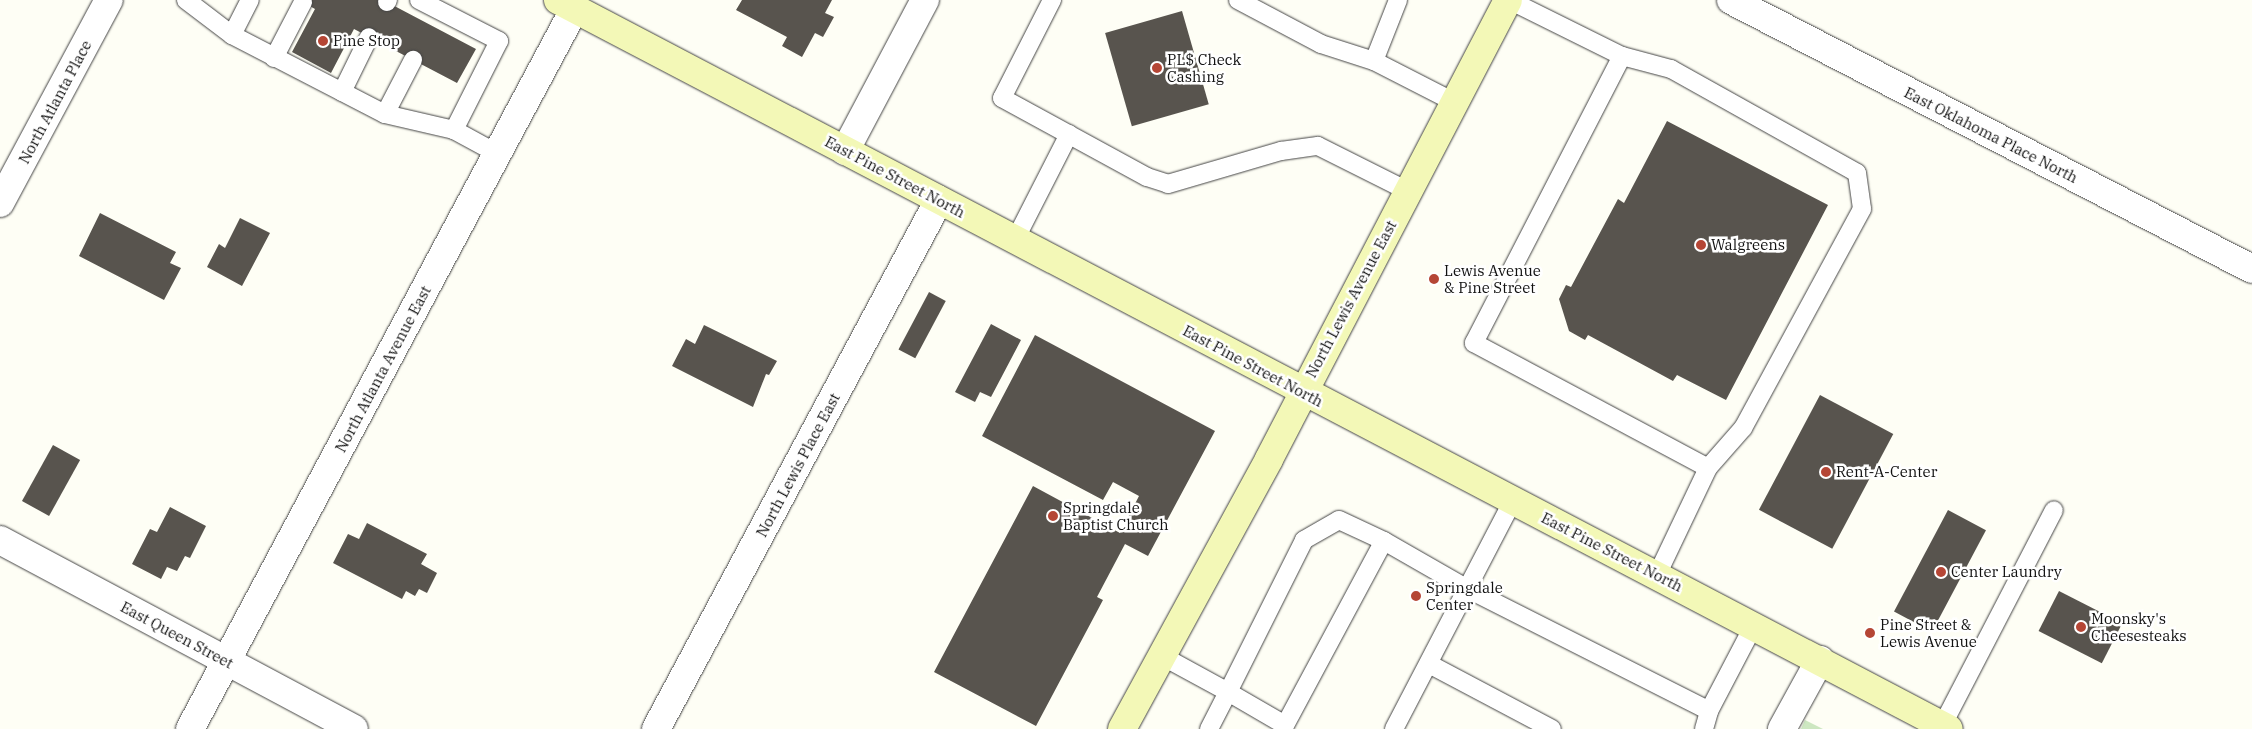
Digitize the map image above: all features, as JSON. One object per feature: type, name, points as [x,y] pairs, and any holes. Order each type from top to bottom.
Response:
[{"type":"main road","name":"North Lewis Avenue East","points":[[1122,729],[1508,0]]},
{"type":"main road","name":"East Pine Street North","points":[[567,4],[1302,392],[1754,625],[1946,727]]},
{"type":"street","name":"North Atlanta Place","points":[[0,203],[109,0]]},
{"type":"street","points":[[845,151],[925,0]]},
{"type":"street","name":"East Oklahoma Place North","points":[[1731,0],[2252,269]]},
{"type":"street","name":"North Atlanta Avenue East","points":[[190,729],[498,154],[567,4]]},
{"type":"street","name":"North Lewis Place East","points":[[656,729],[939,200]]},
{"type":"street","name":"East Queen Street","points":[[0,540],[354,729]]},
{"type":"street","points":[[1782,729],[1820,660]]},
{"type":"lane","points":[[186,0],[232,35],[386,114],[454,130],[498,154]]},
{"type":"lane","points":[[232,35],[250,0]]},
{"type":"lane","points":[[419,0],[434,18],[499,42],[454,130]]},
{"type":"lane","points":[[1052,0],[1002,98],[1147,177],[1168,184],[1281,151],[1318,146],[1408,191]]},
{"type":"lane","points":[[1238,0],[1321,44],[1374,61],[1454,102]]},
{"type":"lane","points":[[1374,61],[1398,0]]},
{"type":"lane","points":[[1508,0],[1622,56],[1671,69],[1857,173],[1862,209],[1743,428],[1708,468],[1657,575]]},
{"type":"lane","points":[[274,58],[303,2]]},
{"type":"lane","points":[[342,92],[369,38]]},
{"type":"lane","points":[[1622,56],[1474,343],[1708,468]]},
{"type":"lane","points":[[386,114],[413,60]]},
{"type":"lane","points":[[1015,240],[1069,134]]},
{"type":"lane","points":[[1394,729],[1513,500]]},
{"type":"lane","points":[[1946,727],[2054,510]]},
{"type":"lane","points":[[1209,729],[1304,540],[1339,520],[1384,541],[1466,588],[1709,711]]},
{"type":"lane","points":[[1162,656],[1228,692],[1284,727],[1384,541]]},
{"type":"lane","points":[[1704,729],[1709,711],[1754,625]]},
{"type":"lane","points":[[1429,664],[1552,729]]},
{"type":"green space","points":[[1805,720],[1823,729],[1801,729]]},
{"type":"building","name":"Pine Stop","points":[[299,0],[383,0],[476,49],[457,83],[354,29],[331,73],[292,52],[315,9]]},
{"type":"building","points":[[742,0],[832,0],[825,13],[834,17],[823,37],[815,33],[802,57],[782,46],[787,37],[736,10]]},
{"type":"building","name":"PL$ Check Cashing","points":[[1182,11],[1209,104],[1132,126],[1105,33]]},
{"type":"building","name":"Walgreens","points":[[1667,121],[1828,205],[1726,400],[1677,375],[1673,381],[1588,335],[1585,340],[1569,331],[1559,299],[1566,285],[1571,287],[1618,199],[1624,203]]},
{"type":"building","points":[[100,213],[176,252],[170,263],[181,268],[164,300],[79,256]]},
{"type":"building","points":[[240,218],[270,233],[242,286],[207,267],[219,244],[225,248]]},
{"type":"building","points":[[929,292],[946,301],[915,358],[898,349]]},
{"type":"building","points":[[991,324],[1021,340],[991,397],[980,392],[975,402],[955,392]]},
{"type":"building","points":[[704,325],[777,361],[769,375],[766,374],[753,407],[672,366],[686,339],[695,344]]},
{"type":"building","name":"Springdale Baptist Church","points":[[1035,335],[1215,431],[1148,556],[1125,544],[1097,597],[1103,600],[1036,726],[934,672],[1033,486],[1120,533],[1139,496],[1113,482],[1103,500],[982,436]]},
{"type":"building","name":"Rent-A-Center","points":[[1820,395],[1893,434],[1832,549],[1759,510]]},
{"type":"building","points":[[53,445],[80,460],[49,516],[22,501]]},
{"type":"building","points":[[170,507],[206,526],[190,558],[185,556],[177,571],[167,567],[161,579],[132,564],[150,529],[157,532]]},
{"type":"building","name":"Center Laundry","points":[[1948,510],[1986,530],[1932,632],[1894,612]]},
{"type":"building","points":[[367,523],[427,554],[421,564],[437,573],[427,593],[419,589],[415,596],[406,591],[402,599],[333,563],[348,534],[359,539]]},
{"type":"building","name":"Moonsky's Cheesesteaks","points":[[2059,591],[2122,623],[2102,663],[2039,631]]},
{"type":"place","name":"Pine Stop","points":[[323,41]]},
{"type":"place","name":"PL$ Check Cashing","points":[[1157,68]]},
{"type":"place","name":"Walgreens","points":[[1701,245]]},
{"type":"place","name":"Lewis Avenue & Pine Street","points":[[1434,279]]},
{"type":"place","name":"Rent-A-Center","points":[[1826,472]]},
{"type":"place","name":"Springdale Baptist Church","points":[[1053,516]]},
{"type":"place","name":"Center Laundry","points":[[1941,572]]},
{"type":"place","name":"Springdale Center","points":[[1416,596]]},
{"type":"place","name":"Moonsky's Cheesesteaks","points":[[2081,627]]},
{"type":"place","name":"Pine Street & Lewis Avenue","points":[[1870,633]]}]
